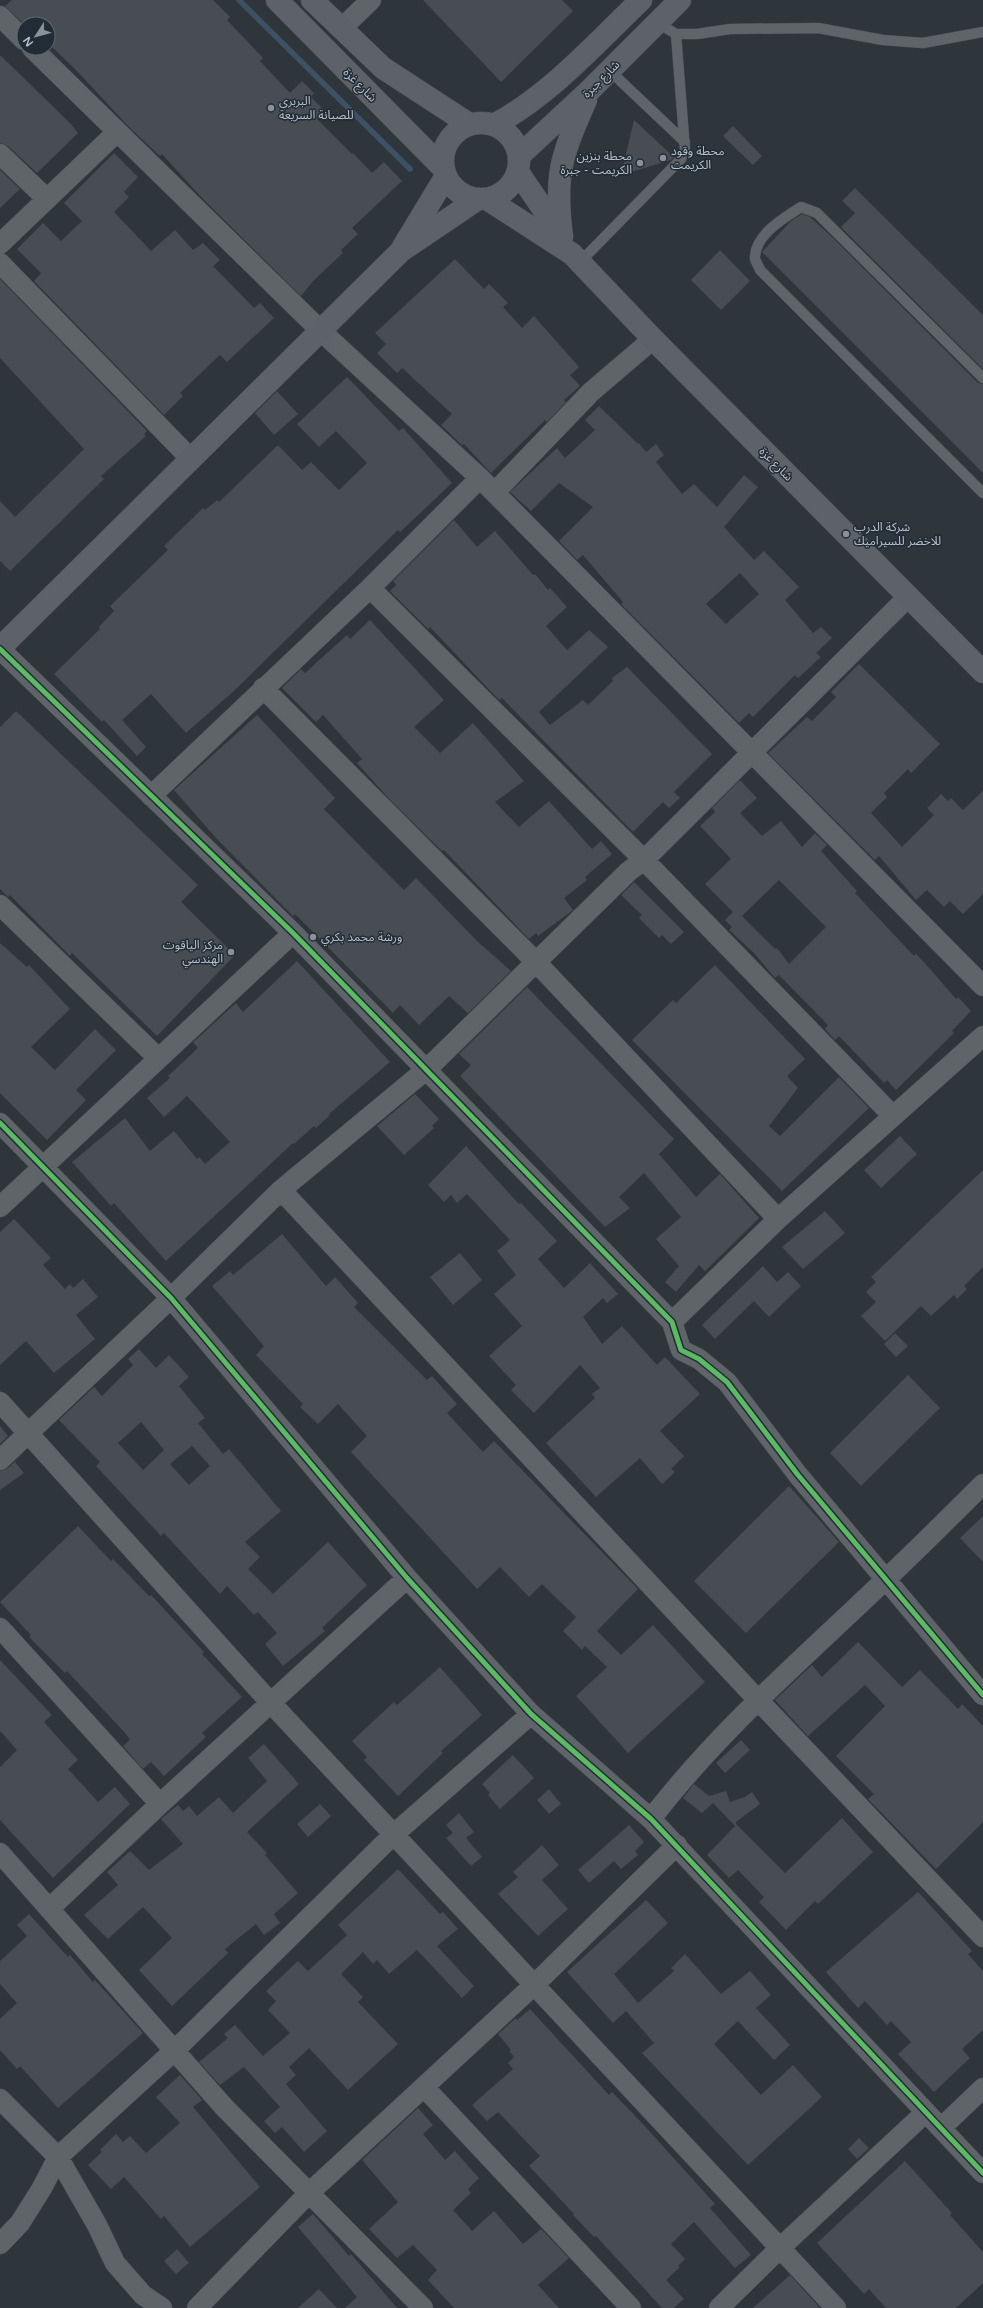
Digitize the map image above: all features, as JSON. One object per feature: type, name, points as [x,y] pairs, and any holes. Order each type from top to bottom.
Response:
[{"type":"main road","name":"شارع غزة","points":[[277,0],[445,173]]},
{"type":"main road","points":[[312,0],[383,68],[469,124]]},
{"type":"main road","points":[[494,124],[511,116],[563,75],[641,0]]},
{"type":"main road","name":"شارع جبرة","points":[[519,164],[680,0]]},
{"type":"main road","points":[[571,251],[558,203],[559,172],[563,152],[589,91]]},
{"type":"main road","points":[[0,648],[191,459],[251,397],[321,332],[401,251],[483,199],[501,194],[512,185],[519,164],[515,143],[506,132],[494,124],[481,122],[469,124],[457,131],[448,142],[443,155],[445,173],[459,192],[483,199]]},
{"type":"main road","name":"شارع غزة","points":[[519,164],[571,251],[653,339],[983,672]]},
{"type":"main road","points":[[401,251],[445,173]]},
{"type":"main road","name":"شارع غزة","points":[[483,199],[571,251]]},
{"type":"street","points":[[341,29],[371,0]]},
{"type":"street","points":[[0,16],[16,32]]},
{"type":"street","points":[[40,56],[321,332],[495,492],[983,986]]},
{"type":"street","points":[[0,244],[117,132]]},
{"type":"street","points":[[0,154],[47,199]]},
{"type":"street","points":[[0,263],[191,459]]},
{"type":"street","points":[[495,492],[591,392],[653,339]]},
{"type":"street","points":[[151,796],[370,588],[480,478]]},
{"type":"street","points":[[370,588],[644,860],[893,1116]]},
{"type":"street","points":[[0,1460],[171,1298],[281,1190],[427,1069],[629,871],[644,860],[908,597]]},
{"type":"street","points":[[0,648],[293,933],[672,1322],[681,1350],[699,1359],[727,1382],[798,1475],[983,1695]]},
{"type":"street","points":[[263,688],[537,962],[778,1219]]},
{"type":"street","points":[[0,905],[158,1058]]},
{"type":"street","points":[[0,1207],[293,933]]},
{"type":"street","points":[[672,1322],[778,1219],[983,1036]]},
{"type":"street","points":[[0,1123],[171,1298],[407,1578],[531,1714],[651,1818],[983,2173]]},
{"type":"street","points":[[281,1190],[757,1699],[983,1937]]},
{"type":"street","points":[[0,1402],[270,1702],[836,2308]]},
{"type":"street","points":[[651,1818],[678,1784],[757,1699],[887,1579],[983,1484]]},
{"type":"street","points":[[49,1909],[270,1702],[407,1578]]},
{"type":"street","points":[[0,1628],[160,1804]]},
{"type":"street","points":[[0,2244],[20,2222],[42,2188],[58,2157],[175,2050],[393,1835],[531,1714]]},
{"type":"street","points":[[197,2308],[309,2193],[534,1985],[677,1845]]},
{"type":"street","points":[[0,1853],[224,2107],[423,2308]]},
{"type":"street","points":[[424,2087],[632,2308]]},
{"type":"street","points":[[941,2128],[983,2088]]},
{"type":"street","points":[[0,2099],[58,2157],[97,2225],[115,2263],[143,2295],[162,2308]]},
{"type":"street","points":[[719,2308],[780,2248],[926,2112]]},
{"type":"lane","points":[[658,23],[676,34],[697,34],[730,29],[818,28],[883,40],[923,43],[983,32]]},
{"type":"lane","points":[[571,251],[681,159],[685,150],[685,142],[676,34]]},
{"type":"lane","points":[[610,71],[685,142]]},
{"type":"lane","points":[[983,378],[817,213],[801,207],[784,219],[759,241],[756,259],[760,270],[983,492]]},
{"type":"building","points":[[12,0],[213,0],[230,17],[227,20],[263,58],[260,61],[290,93],[302,81],[314,93],[311,97],[324,110],[317,119],[352,154],[353,153],[372,173],[384,162],[402,181],[352,228],[358,234],[341,250],[343,253],[314,280],[301,296],[203,199],[162,154],[160,156],[129,127],[56,51],[56,16],[16,16],[5,6]]},
{"type":"building","points":[[423,0],[562,0],[573,11],[501,82]]},
{"type":"building","points":[[0,55],[70,123],[78,133],[37,173],[8,146],[0,143]]},
{"type":"building","points":[[634,120],[674,157],[671,160],[621,175]]},
{"type":"building","points":[[733,126],[762,156],[753,165],[723,136]]},
{"type":"building","points":[[114,153],[138,177],[124,192],[129,197],[114,212],[151,251],[175,230],[193,250],[203,243],[220,260],[213,266],[254,308],[260,303],[274,318],[227,362],[220,355],[180,393],[183,396],[164,415],[34,281],[41,273],[17,249],[43,223],[61,241],[82,221],[64,203]]},
{"type":"building","points":[[0,170],[20,189],[0,208]]},
{"type":"building","points":[[855,188],[983,315],[983,369],[841,227],[855,213],[842,201]]},
{"type":"building","points":[[802,214],[810,217],[832,237],[978,383],[983,384],[983,473],[762,252],[791,221]]},
{"type":"building","points":[[720,250],[750,281],[721,310],[691,280]]},
{"type":"building","points":[[455,259],[484,289],[489,284],[508,303],[503,307],[522,328],[534,316],[579,367],[570,375],[580,386],[564,400],[566,402],[547,422],[545,420],[491,473],[464,444],[462,445],[441,425],[452,414],[402,368],[397,373],[377,353],[386,344],[375,333]]},
{"type":"building","points":[[0,279],[147,431],[144,434],[146,436],[101,476],[104,479],[10,571],[0,561],[0,501],[15,517],[84,449],[0,358]]},
{"type":"building","points":[[347,377],[399,431],[403,428],[452,483],[400,532],[398,530],[236,689],[186,733],[151,694],[122,720],[146,747],[137,756],[104,720],[102,722],[54,674],[100,629],[99,627],[114,611],[110,606],[168,550],[164,546],[203,508],[205,510],[217,500],[219,502],[278,445],[302,470],[311,462],[339,490],[367,463],[336,431],[319,447],[297,424]]},
{"type":"building","points":[[277,391],[298,414],[274,435],[255,413]]},
{"type":"building","points":[[599,406],[638,444],[639,443],[646,452],[656,444],[664,455],[656,462],[682,494],[694,484],[717,507],[744,475],[758,487],[724,527],[754,560],[764,551],[799,587],[785,600],[813,633],[821,627],[832,638],[816,653],[821,657],[798,678],[795,675],[753,717],[749,713],[739,723],[621,604],[623,602],[583,555],[577,560],[559,541],[593,507],[559,483],[531,511],[510,492],[557,448],[565,458],[595,430],[585,420]],"holes":[[[740,573],[759,594],[726,624],[706,604]]]},
{"type":"building","points":[[454,520],[477,547],[495,531],[533,575],[535,574],[548,590],[550,588],[567,607],[546,626],[567,650],[589,630],[608,647],[539,712],[550,725],[583,700],[588,705],[613,681],[612,678],[627,667],[712,754],[674,792],[680,798],[669,808],[663,802],[633,832],[502,698],[499,700],[430,627],[428,629],[390,591],[396,585],[393,581]]},
{"type":"building","points":[[370,620],[444,700],[414,727],[440,753],[473,723],[524,781],[495,802],[519,827],[549,801],[592,849],[601,841],[612,854],[585,877],[587,880],[564,898],[573,910],[538,936],[536,933],[529,939],[444,850],[442,851],[392,802],[357,763],[362,759],[323,715],[316,722],[282,688],[301,669],[305,673],[347,635],[350,639]]},
{"type":"building","points":[[859,664],[940,744],[911,773],[908,769],[884,793],[887,797],[871,813],[902,847],[934,815],[927,808],[941,794],[948,801],[951,798],[963,810],[983,791],[983,894],[963,914],[950,901],[944,907],[927,890],[916,900],[879,856],[875,860],[768,753],[807,717],[812,721],[836,697],[831,692]]},
{"type":"building","points":[[16,711],[198,885],[181,902],[235,955],[157,1036],[72,953],[70,956],[10,895],[8,897],[0,889],[0,727]]},
{"type":"building","points":[[257,715],[335,798],[324,809],[364,850],[404,890],[416,878],[477,941],[511,971],[468,1013],[449,996],[419,1025],[400,1005],[393,1013],[295,914],[293,916],[216,838],[174,790]]},
{"type":"building","points":[[740,780],[757,798],[740,813],[762,836],[781,821],[802,847],[815,833],[827,845],[821,851],[857,891],[855,893],[914,956],[916,954],[956,999],[958,997],[971,1011],[952,1031],[954,1033],[896,1090],[887,1080],[884,1083],[839,1036],[835,1040],[825,1029],[828,1025],[779,975],[775,978],[754,953],[729,930],[732,927],[725,920],[733,912],[705,884],[731,859],[700,826],[715,812],[712,808]],"holes":[[[779,880],[826,927],[789,964],[777,948],[775,949],[742,916]]]},
{"type":"building","points":[[634,882],[684,932],[671,944],[662,935],[659,938],[639,918],[642,915],[621,895]]},
{"type":"building","points":[[0,943],[27,967],[29,965],[70,1009],[31,1047],[55,1070],[95,1029],[116,1050],[76,1090],[86,1100],[47,1140],[0,1093]]},
{"type":"building","points":[[297,961],[390,1062],[329,1114],[330,1115],[316,1128],[314,1126],[294,1144],[293,1143],[166,1261],[114,1203],[111,1206],[72,1162],[125,1118],[150,1151],[174,1131],[197,1159],[199,1157],[205,1164],[230,1142],[187,1096],[164,1117],[147,1098],[170,1078],[168,1076],[198,1048],[193,1042],[236,1003],[243,1012]]},
{"type":"building","points":[[715,965],[805,1059],[787,1076],[798,1088],[769,1126],[780,1136],[839,1077],[869,1108],[782,1191],[632,1040],[673,1000],[676,1003]]},
{"type":"building","points":[[527,987],[674,1139],[659,1154],[696,1197],[720,1174],[759,1218],[705,1271],[699,1265],[676,1292],[665,1282],[679,1266],[656,1239],[681,1217],[644,1173],[619,1197],[630,1208],[605,1227],[460,1076],[471,1065],[459,1054]]},
{"type":"building","points":[[415,1094],[439,1119],[432,1126],[434,1128],[404,1155],[377,1126]]},
{"type":"building","points":[[900,1136],[917,1154],[881,1188],[864,1170]]},
{"type":"building","points":[[466,1146],[519,1204],[521,1203],[557,1241],[538,1259],[564,1288],[590,1263],[618,1294],[607,1303],[603,1298],[583,1317],[602,1344],[622,1326],[657,1365],[665,1357],[700,1394],[660,1431],[684,1456],[671,1469],[675,1472],[662,1484],[640,1458],[596,1497],[546,1443],[595,1398],[592,1394],[600,1388],[580,1365],[534,1413],[511,1390],[516,1385],[489,1356],[522,1326],[494,1294],[516,1275],[497,1251],[510,1240],[467,1194],[457,1203],[451,1195],[444,1202],[428,1185]]},
{"type":"building","points":[[983,1170],[983,1267],[964,1286],[967,1289],[957,1299],[954,1295],[931,1316],[921,1306],[885,1341],[861,1316],[876,1302],[866,1292],[876,1282],[871,1277]]},
{"type":"building","points":[[825,1211],[845,1233],[803,1269],[782,1247]]},
{"type":"building","points":[[14,1219],[51,1258],[43,1265],[65,1289],[70,1284],[73,1288],[83,1279],[98,1297],[76,1315],[95,1339],[54,1373],[26,1341],[0,1365],[0,1232]]},
{"type":"building","points":[[282,1234],[326,1286],[335,1277],[358,1303],[354,1307],[427,1380],[432,1376],[457,1404],[447,1413],[483,1452],[494,1441],[638,1589],[597,1631],[621,1655],[653,1625],[705,1682],[628,1753],[576,1696],[607,1667],[585,1646],[582,1650],[563,1631],[576,1617],[542,1584],[529,1597],[500,1567],[477,1589],[351,1452],[367,1436],[338,1404],[318,1424],[300,1407],[303,1404],[256,1355],[264,1346],[212,1286],[230,1271],[233,1275]]},
{"type":"building","points":[[460,1253],[482,1280],[453,1305],[430,1277]]},
{"type":"building","points":[[763,1266],[777,1282],[788,1272],[801,1286],[769,1317],[754,1301],[715,1339],[702,1325]]},
{"type":"building","points":[[895,1333],[908,1346],[896,1357],[884,1344]]},
{"type":"building","points":[[139,1349],[156,1368],[169,1355],[189,1377],[179,1386],[205,1418],[198,1423],[223,1454],[229,1449],[281,1511],[245,1542],[260,1557],[248,1569],[273,1594],[328,1542],[367,1585],[322,1628],[325,1631],[283,1666],[265,1644],[277,1633],[258,1612],[254,1615],[227,1586],[220,1594],[164,1533],[161,1536],[96,1466],[100,1462],[59,1420],[94,1387],[102,1396],[133,1365],[128,1359]],"holes":[[[141,1422],[164,1450],[143,1470],[118,1443]],[[192,1446],[210,1466],[189,1485],[170,1464]]]},
{"type":"building","points":[[908,1375],[940,1408],[861,1486],[830,1453]]},
{"type":"building","points":[[0,1426],[8,1436],[0,1444]]},
{"type":"building","points":[[24,1453],[15,1462],[24,1473],[0,1490],[0,1471],[8,1468]]},
{"type":"building","points":[[789,1486],[839,1542],[746,1633],[694,1581]]},
{"type":"building","points":[[983,1516],[983,1562],[960,1538]]},
{"type":"building","points":[[78,1526],[111,1561],[113,1559],[149,1596],[151,1595],[204,1652],[202,1654],[242,1697],[202,1733],[206,1737],[164,1776],[151,1762],[143,1769],[123,1746],[130,1740],[126,1734],[67,1671],[65,1673],[29,1637],[31,1635],[0,1602]]},
{"type":"building","points":[[858,1642],[902,1687],[920,1670],[958,1709],[962,1704],[983,1726],[983,1822],[936,1869],[868,1799],[874,1794],[836,1756],[885,1706],[865,1685],[808,1736],[775,1700],[812,1665],[822,1677]]},
{"type":"building","points":[[0,1660],[52,1715],[44,1722],[78,1760],[68,1769],[98,1802],[115,1787],[130,1804],[53,1878],[0,1820],[0,1767],[17,1750],[0,1731]]},
{"type":"building","points":[[440,1667],[482,1715],[441,1751],[443,1753],[398,1796],[364,1760],[367,1757],[352,1741],[394,1702],[397,1705]]},
{"type":"building","points":[[741,1740],[750,1750],[725,1773],[716,1763]]},
{"type":"building","points":[[264,1744],[299,1784],[247,1832],[267,1853],[265,1855],[298,1893],[274,1914],[280,1923],[264,1935],[256,1924],[225,1949],[228,1953],[172,2006],[139,1970],[172,1938],[143,1907],[108,1939],[84,1915],[118,1885],[107,1872],[130,1851],[149,1870],[183,1844],[161,1819],[178,1805],[183,1811],[189,1806],[197,1816],[219,1797],[233,1813],[267,1781],[248,1758]]},
{"type":"building","points":[[513,1755],[534,1778],[500,1809],[488,1795],[490,1793],[482,1784]]},
{"type":"building","points":[[694,1784],[709,1796],[726,1791],[730,1802],[745,1797],[752,1792],[760,1804],[736,1822],[736,1824],[785,1873],[842,1818],[873,1852],[818,1904],[815,1901],[786,1930],[759,1902],[764,1897],[738,1870],[729,1878],[707,1855],[735,1826],[713,1803],[702,1813],[683,1798]]},
{"type":"building","points":[[549,1789],[561,1804],[549,1814],[537,1800]]},
{"type":"building","points":[[320,1804],[331,1816],[308,1837],[297,1824]]},
{"type":"building","points":[[459,1813],[474,1832],[466,1838],[482,1857],[471,1866],[446,1838],[453,1833],[446,1825]]},
{"type":"building","points":[[629,1825],[644,1842],[635,1851],[638,1855],[621,1869],[614,1861],[589,1883],[578,1870]]},
{"type":"building","points":[[542,1845],[559,1865],[542,1880],[568,1909],[538,1936],[498,1894],[518,1877],[513,1872]]},
{"type":"building","points":[[398,1869],[440,1914],[443,1912],[458,1929],[437,1946],[474,1986],[462,1998],[417,1950],[389,1974],[377,1960],[373,1964],[363,1952],[341,1974],[363,1997],[358,2002],[398,2044],[348,2090],[309,2048],[289,2067],[296,2075],[286,2084],[327,2131],[304,2152],[282,2127],[275,2133],[264,2121],[280,2107],[244,2067],[220,2085],[199,2062],[228,2038],[224,2034],[235,2025],[263,2056],[290,2033],[268,2010],[276,2001],[266,1991],[298,1961],[308,1971],[347,1935],[338,1925]]},
{"type":"building","points":[[918,1892],[972,1951],[968,1954],[983,1971],[983,2030],[962,2049],[970,2058],[934,2092],[898,2054],[911,2042],[891,2021],[887,2025],[865,2001],[858,2008],[826,1972]]},
{"type":"building","points":[[646,1900],[668,1923],[614,1974],[638,2003],[674,1971],[671,1968],[685,1954],[721,1994],[750,1971],[771,1995],[756,2008],[790,2045],[774,2060],[738,2021],[714,2044],[761,2095],[793,2065],[822,2097],[748,2165],[642,2053],[654,2043],[626,2011],[613,2023],[567,1972]]},
{"type":"building","points":[[29,1914],[68,1957],[70,1955],[93,1982],[95,1980],[143,2033],[58,2108],[20,2066],[17,2069],[0,2050],[0,2019],[17,2003],[0,1984],[0,1961],[27,1936],[17,1925]]},
{"type":"building","points":[[530,2009],[609,2095],[612,2092],[643,2124],[715,2204],[710,2208],[751,2255],[735,2268],[694,2222],[671,2244],[685,2259],[678,2266],[680,2267],[666,2280],[684,2299],[674,2308],[662,2308],[596,2236],[594,2237],[573,2215],[574,2214],[529,2166],[540,2156],[498,2112],[487,2121],[472,2105],[513,2069],[508,2063],[514,2057],[509,2051],[511,2050],[498,2034],[516,2018],[517,2020]]},
{"type":"building","points":[[180,2075],[202,2100],[193,2107],[260,2187],[190,2247],[164,2216],[161,2219],[124,2177],[111,2189],[88,2165],[102,2152],[100,2150],[116,2134],[123,2142],[130,2136],[146,2153],[180,2123],[156,2097]]},
{"type":"building","points":[[418,2108],[433,2125],[423,2134],[445,2160],[455,2151],[479,2178],[468,2189],[471,2193],[453,2210],[472,2231],[494,2211],[523,2244],[541,2229],[569,2258],[538,2285],[559,2308],[454,2308],[428,2280],[437,2270],[413,2245],[397,2258],[369,2229],[398,2202],[362,2160]]},
{"type":"building","points":[[859,2138],[869,2148],[857,2159],[848,2149]]},
{"type":"building","points":[[905,2161],[952,2213],[950,2215],[983,2252],[983,2283],[956,2308],[886,2308],[869,2289],[864,2294],[817,2243]]},
{"type":"building","points":[[313,2214],[349,2256],[351,2254],[397,2308],[345,2308],[357,2297],[298,2227]]},
{"type":"building","points":[[177,2249],[189,2263],[176,2274],[164,2261]]},
{"type":"building","points":[[790,2275],[820,2308],[753,2308]]},
{"type":"building","points":[[319,2289],[337,2308],[298,2308]]},
{"type":"waterway","points":[[239,0],[410,169]]},
{"type":"cycle path","points":[[0,649],[293,933],[672,1322],[681,1350],[699,1359],[727,1382],[798,1475],[983,1695]]},
{"type":"cycle path","points":[[0,1123],[171,1298],[407,1578],[531,1714],[651,1819],[983,2173]]},
{"type":"place","name":"البربري للصيانة السريعة","points":[[271,108]]},
{"type":"place","name":"محطة وقود الكريمت","points":[[663,158]]},
{"type":"place","name":"محطة بنزين الكريمت - جبرة","points":[[640,163]]},
{"type":"place","name":"شركة الدرب للاخضر للسيراميك","points":[[846,534]]},
{"type":"place","name":"ورشة محمد بكري","points":[[313,937]]},
{"type":"place","name":"مركز الياقوت الهندسي","points":[[231,952]]}]
